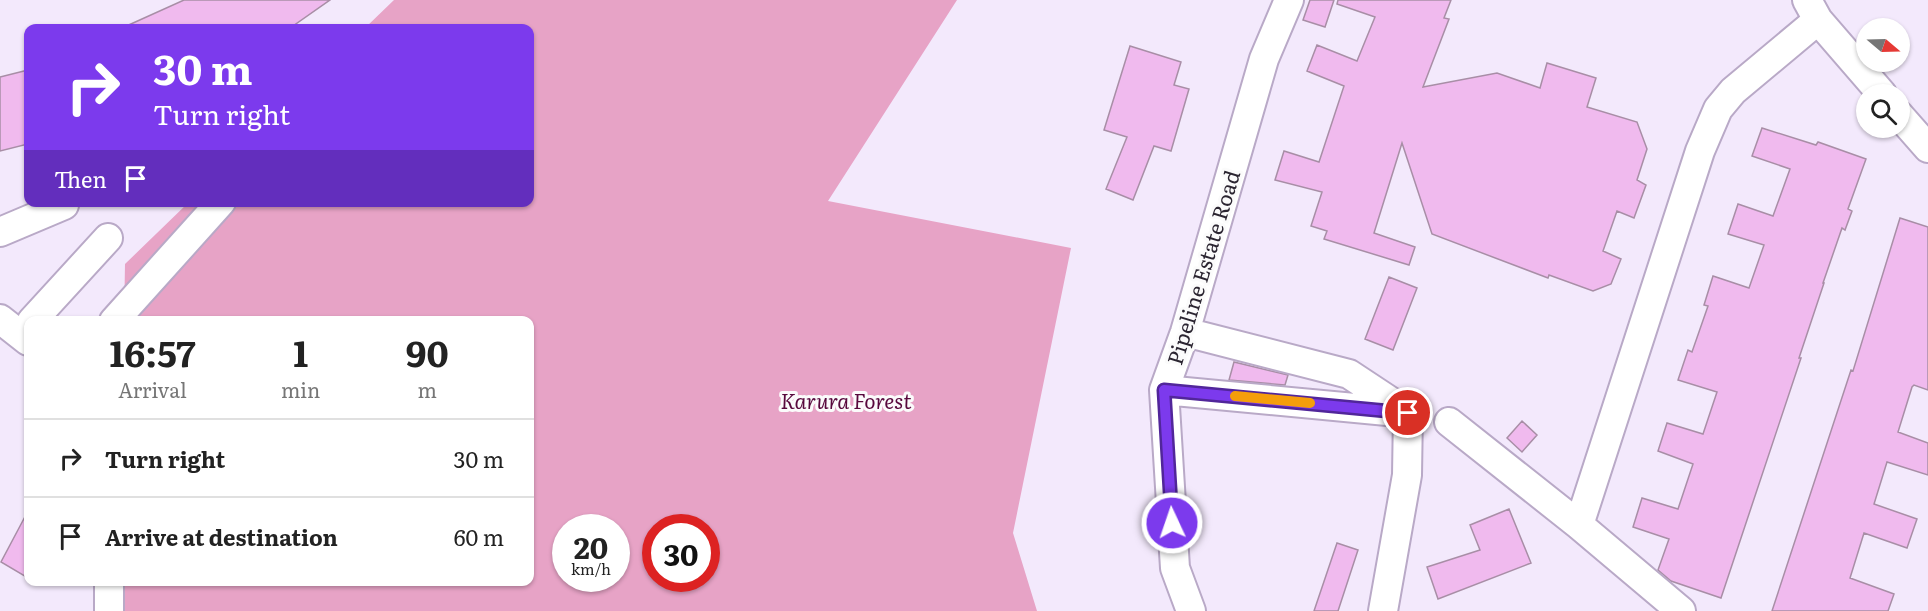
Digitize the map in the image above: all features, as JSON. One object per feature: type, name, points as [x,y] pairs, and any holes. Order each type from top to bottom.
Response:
[{"type":"street","name":"Pipeline Estate Road","points":[[1191,611],[1175,568],[1164,390],[1185,332],[1264,59],[1289,0]]},
{"type":"street","points":[[1579,525],[1700,151],[1718,109],[1812,10],[1874,84]]},
{"type":"street","points":[[1910,128],[1928,148]]},
{"type":"street","points":[[0,232],[59,207]]},
{"type":"street","points":[[118,316],[217,207]]},
{"type":"street","points":[[33,316],[108,238]]},
{"type":"street","points":[[1185,332],[1349,374],[1408,413]]},
{"type":"street","points":[[1164,390],[1408,413]]},
{"type":"street","points":[[1383,611],[1407,475],[1408,413]]},
{"type":"street","points":[[1449,422],[1579,525],[1681,611]]},
{"type":"street","points":[[109,586],[109,611]]},
{"type":"green space","name":"Karura Forest","points":[[394,0],[957,0],[828,201],[1071,248],[1013,533],[1037,611],[105,611],[107,586],[534,586],[534,316],[124,316],[125,264],[184,207],[534,207],[534,24],[369,24]]},
{"type":"building","points":[[184,0],[330,0],[296,24],[131,24]]},
{"type":"building","points":[[1310,0],[1334,0],[1325,27],[1303,20]]},
{"type":"building","points":[[1338,0],[1451,0],[1444,18],[1449,19],[1423,87],[1497,73],[1540,88],[1547,63],[1596,78],[1587,107],[1637,122],[1647,149],[1637,180],[1646,185],[1634,218],[1617,211],[1603,251],[1621,259],[1611,284],[1593,291],[1549,275],[1548,278],[1432,234],[1402,143],[1374,233],[1415,247],[1409,265],[1324,239],[1327,231],[1311,226],[1322,192],[1275,180],[1284,151],[1319,162],[1344,86],[1307,71],[1317,45],[1357,61],[1375,17],[1337,4]]},
{"type":"building","points":[[1130,46],[1181,62],[1174,85],[1189,89],[1171,151],[1154,146],[1133,200],[1106,189],[1127,137],[1104,130]]},
{"type":"building","points":[[24,71],[24,145],[0,151],[0,77]]},
{"type":"building","points":[[1762,128],[1816,145],[1818,142],[1866,159],[1848,209],[1852,211],[1845,230],[1842,228],[1823,283],[1799,358],[1801,358],[1721,598],[1671,581],[1658,570],[1669,539],[1633,527],[1642,498],[1678,509],[1693,464],[1658,451],[1667,423],[1703,434],[1717,392],[1678,380],[1688,350],[1692,352],[1708,306],[1704,305],[1713,276],[1749,288],[1764,245],[1728,234],[1738,204],[1773,216],[1790,169],[1752,156]]},
{"type":"building","points":[[1900,218],[1928,227],[1928,390],[1914,385],[1912,387],[1898,432],[1928,443],[1928,475],[1887,462],[1874,504],[1917,519],[1907,548],[1864,533],[1850,578],[1894,594],[1888,611],[1772,611],[1851,370],[1853,371]]},
{"type":"building","points":[[1389,277],[1417,288],[1393,350],[1365,339]]},
{"type":"building","points":[[1234,362],[1288,375],[1285,385],[1229,380]]},
{"type":"building","points":[[1522,421],[1537,435],[1522,452],[1507,438]]},
{"type":"building","points":[[1509,509],[1531,563],[1438,599],[1427,567],[1480,550],[1470,525]]},
{"type":"building","points":[[24,519],[24,576],[1,562]]},
{"type":"building","points":[[1337,543],[1358,550],[1338,611],[1314,611]]},
{"type":"slow traffic","points":[[1235,396],[1310,403]]},
{"type":"route","points":[[1172,523],[1164,390],[1408,413]]}]
